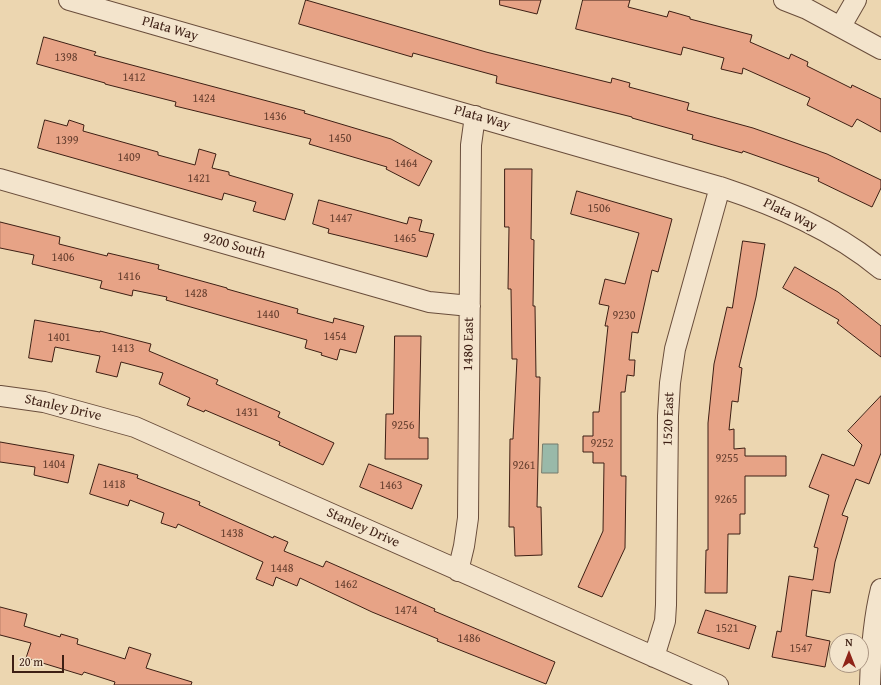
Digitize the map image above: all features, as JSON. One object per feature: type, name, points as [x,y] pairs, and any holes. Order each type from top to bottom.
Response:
[{"type":"street","name":"Plata Way","points":[[69,0],[720,187],[764,202],[799,217],[835,238],[881,269]]},
{"type":"street","points":[[784,0],[807,9],[841,26],[881,49]]},
{"type":"street","points":[[841,26],[856,0]]},
{"type":"street","name":"1480 East","points":[[458,570],[464,546],[468,518],[471,145],[475,116]]},
{"type":"street","name":"9200 South","points":[[0,179],[429,302],[470,306]]},
{"type":"street","name":"1520 East","points":[[654,657],[665,621],[666,605],[668,416],[670,383],[675,349],[720,187]]},
{"type":"street","name":"Stanley Drive","points":[[0,396],[44,402],[135,427],[718,685]]},
{"type":"street","points":[[870,685],[871,651],[876,610],[881,589]]},
{"type":"shaded area","points":[[543,444],[558,444],[558,473],[542,473]]},
{"type":"building","points":[[306,0],[486,52],[611,83],[612,78],[630,83],[629,87],[689,103],[687,110],[753,128],[827,154],[881,180],[881,188],[872,207],[818,181],[819,178],[743,151],[742,153],[692,139],[693,135],[632,117],[496,83],[497,76],[413,53],[412,57],[299,24]]},
{"type":"building","points":[[500,0],[541,0],[537,14],[500,5]]},
{"type":"building","points":[[583,0],[630,0],[628,7],[667,17],[669,11],[690,17],[690,19],[752,35],[750,42],[789,59],[791,54],[808,62],[807,66],[851,88],[852,85],[881,99],[881,132],[857,119],[852,127],[807,105],[810,98],[743,68],[742,74],[721,69],[724,58],[683,47],[681,55],[576,29]]},
{"type":"building","points":[[44,37],[96,52],[94,55],[305,111],[304,113],[391,139],[432,161],[419,186],[386,169],[387,167],[309,144],[311,139],[175,106],[176,102],[105,84],[37,64]]},
{"type":"building","points":[[45,120],[67,126],[69,120],[84,125],[83,131],[158,152],[158,155],[195,165],[199,149],[216,154],[212,168],[229,172],[229,175],[293,194],[285,220],[253,211],[256,202],[224,193],[222,200],[38,148]]},
{"type":"building","points":[[505,169],[532,169],[531,239],[534,240],[533,306],[535,306],[536,377],[540,377],[537,507],[541,507],[542,555],[515,556],[514,527],[509,527],[510,439],[513,439],[517,359],[512,359],[511,289],[508,289],[509,227],[505,227]]},
{"type":"building","points":[[577,191],[672,219],[658,272],[652,270],[638,333],[632,332],[629,360],[635,360],[634,376],[627,375],[625,392],[621,392],[621,476],[626,476],[625,548],[602,597],[578,587],[603,531],[604,463],[593,463],[593,452],[583,452],[583,436],[593,436],[593,412],[599,412],[608,326],[605,326],[609,306],[599,304],[605,279],[625,284],[639,233],[571,214]]},
{"type":"building","points":[[319,200],[407,224],[409,217],[422,220],[419,231],[434,234],[427,257],[328,233],[329,229],[313,224]]},
{"type":"building","points":[[0,222],[60,237],[59,244],[107,256],[108,253],[159,265],[158,269],[298,309],[297,313],[333,323],[334,318],[364,326],[356,353],[340,349],[337,360],[321,355],[322,353],[305,348],[307,340],[166,300],[167,297],[133,290],[132,296],[100,288],[102,281],[32,264],[34,255],[0,248]]},
{"type":"building","points":[[743,241],[765,244],[756,297],[739,367],[742,368],[738,402],[732,401],[729,430],[734,429],[734,449],[745,448],[745,456],[786,456],[786,476],[745,476],[745,514],[740,514],[740,534],[728,534],[727,593],[705,593],[706,550],[708,550],[708,423],[714,364],[727,307],[732,308]]},
{"type":"building","points":[[795,267],[838,292],[881,326],[881,357],[837,323],[839,320],[783,288]]},
{"type":"building","points":[[35,320],[100,331],[151,344],[149,351],[218,380],[216,384],[280,412],[278,417],[334,443],[323,465],[279,445],[280,442],[205,410],[204,412],[187,405],[190,398],[159,384],[163,373],[121,362],[117,377],[96,372],[100,356],[55,347],[52,362],[29,358]]},
{"type":"building","points":[[395,336],[421,336],[419,438],[428,438],[428,459],[385,459],[386,414],[393,414]]},
{"type":"building","points":[[881,396],[881,453],[869,484],[856,479],[842,515],[848,517],[835,562],[830,593],[812,590],[806,636],[829,641],[825,667],[772,657],[777,631],[781,632],[789,576],[813,580],[818,548],[814,547],[829,495],[809,487],[822,454],[854,466],[862,445],[848,431]]},
{"type":"building","points":[[0,442],[74,455],[68,483],[34,475],[35,467],[0,462]]},
{"type":"building","points":[[99,464],[138,475],[137,478],[200,502],[199,505],[273,538],[274,536],[288,542],[284,551],[323,567],[326,561],[435,609],[434,611],[555,662],[546,684],[437,641],[438,639],[372,612],[300,578],[297,586],[276,577],[273,586],[256,579],[263,562],[178,524],[176,528],[161,523],[164,513],[130,500],[128,506],[90,494]]},
{"type":"building","points":[[369,464],[422,485],[412,509],[360,487]]},
{"type":"building","points":[[0,607],[27,614],[24,626],[60,637],[61,634],[78,639],[77,644],[125,659],[129,647],[151,654],[146,668],[192,682],[191,685],[114,685],[115,682],[84,672],[82,675],[26,658],[31,643],[0,635]]},
{"type":"building","points":[[706,610],[756,626],[749,649],[698,633]]}]
